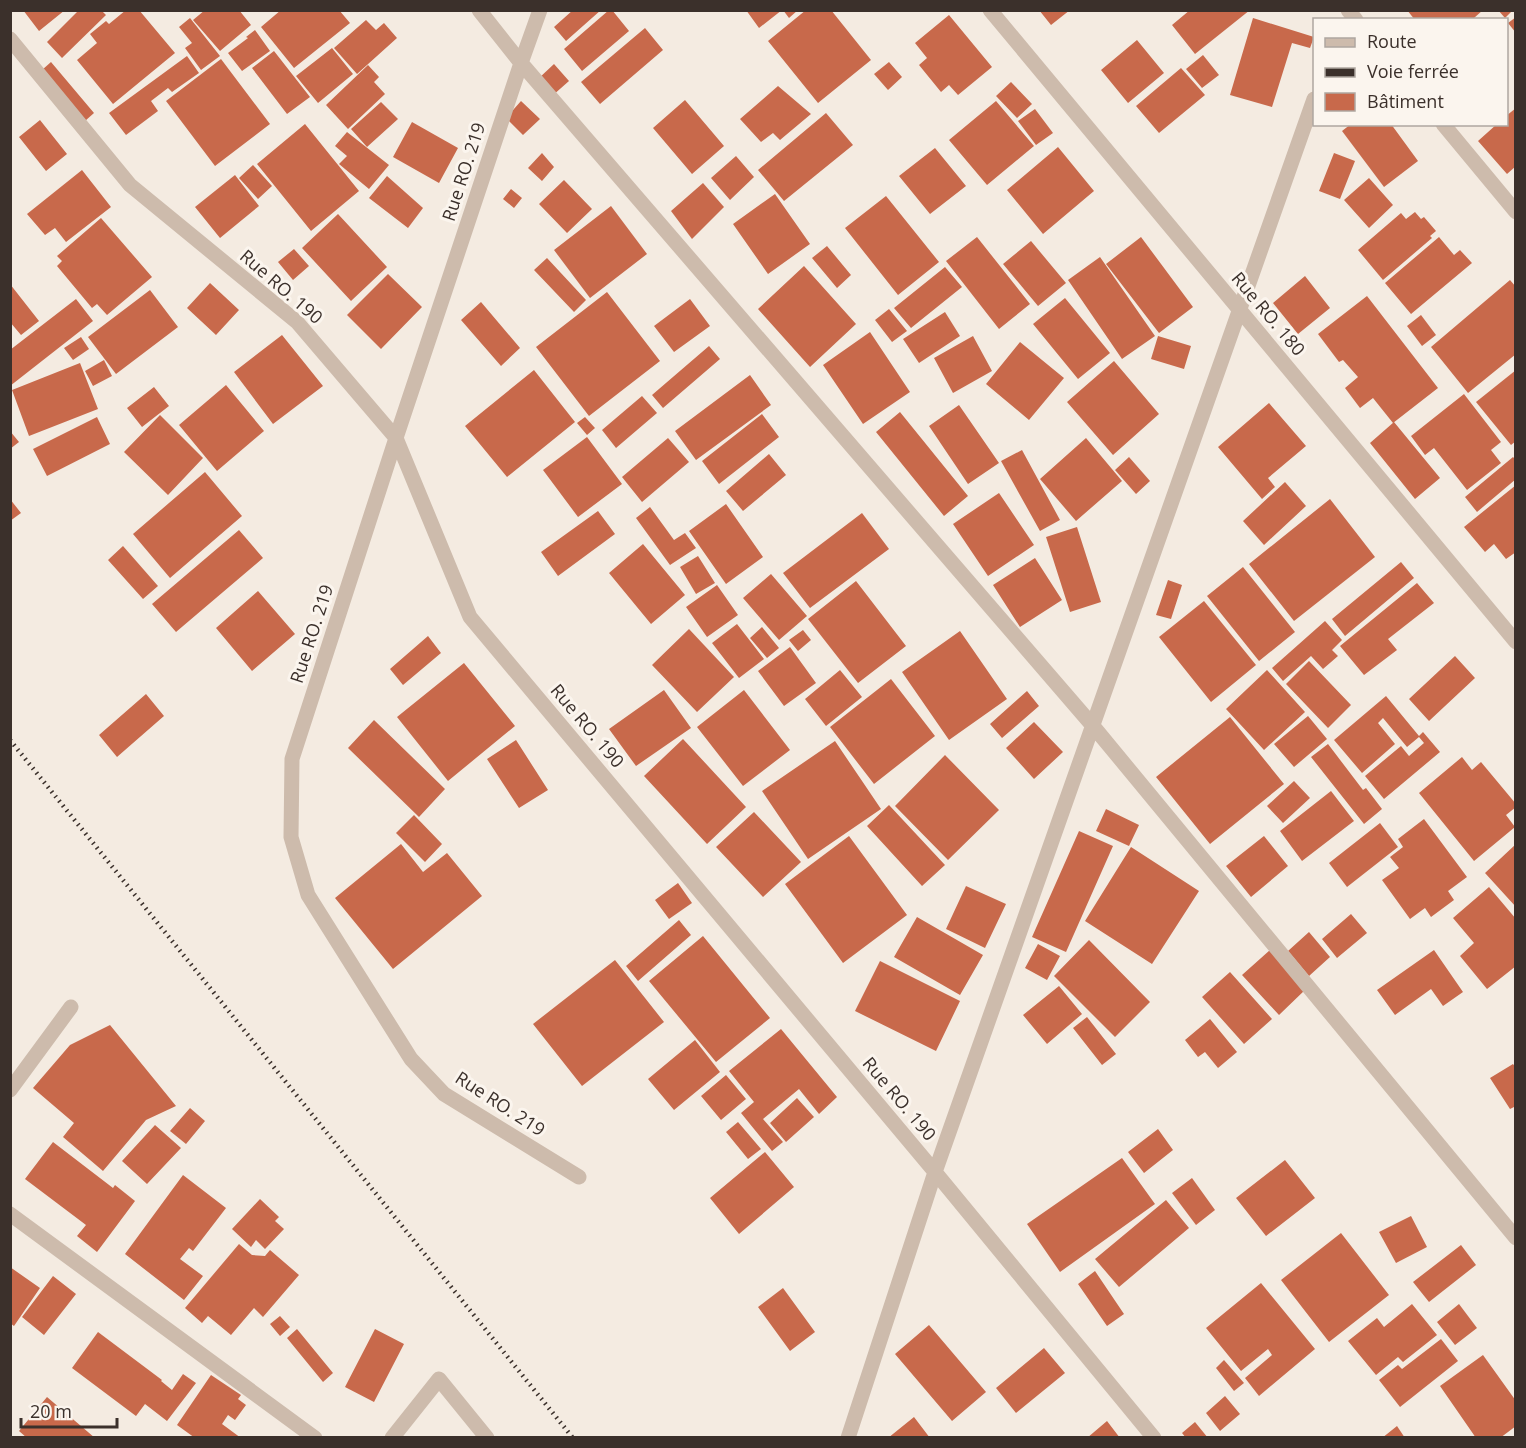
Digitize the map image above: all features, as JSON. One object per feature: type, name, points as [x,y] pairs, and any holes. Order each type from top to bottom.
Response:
[{"type":"street","points":[[479,10],[520,63],[1093,726],[1515,1239]]},
{"type":"street","name":"Rue RO. 219","points":[[540,10],[520,63],[292,759],[291,837],[308,895],[411,1059],[444,1094],[579,1177]]},
{"type":"street","name":"Rue RO. 180","points":[[990,10],[1515,642]]},
{"type":"street","name":"Rue RO. 190","points":[[10,39],[130,185],[297,322],[396,438],[470,616],[1154,1437]]},
{"type":"street","points":[[848,1437],[935,1172],[1313,102]]},
{"type":"street","points":[[1445,126],[1515,212]]},
{"type":"street","points":[[10,1090],[71,1007]]},
{"type":"street","points":[[10,1214],[315,1437]]},
{"type":"street","points":[[392,1437],[439,1379],[487,1437]]},
{"type":"building","points":[[23,10],[65,10],[39,31]]},
{"type":"building","points":[[79,10],[101,10],[106,15],[62,58],[47,42]]},
{"type":"building","points":[[126,10],[139,10],[175,53],[113,104],[77,60],[97,43],[90,34],[106,21],[109,24]]},
{"type":"building","points":[[205,10],[239,10],[251,25],[220,51],[193,20]]},
{"type":"building","points":[[281,10],[339,10],[350,23],[294,68],[261,27]]},
{"type":"building","points":[[573,10],[601,10],[566,41],[554,27]]},
{"type":"building","points":[[609,10],[612,10],[629,31],[582,71],[564,49]]},
{"type":"building","points":[[746,10],[782,10],[759,28]]},
{"type":"building","points":[[783,10],[798,10],[789,18]]},
{"type":"building","points":[[806,10],[831,10],[871,60],[818,103],[768,41]]},
{"type":"building","points":[[1039,10],[1070,10],[1051,25]]},
{"type":"building","points":[[1190,10],[1207,10],[1208,12],[1210,10],[1250,10],[1195,54],[1172,25]]},
{"type":"building","points":[[1407,10],[1483,10],[1474,18],[1413,18]]},
{"type":"building","points":[[1498,10],[1513,10],[1505,18]]},
{"type":"building","points":[[949,15],[992,67],[958,95],[949,85],[941,92],[919,65],[927,58],[915,43]]},
{"type":"building","points":[[1516,17],[1516,33],[1508,23]]},
{"type":"building","points":[[190,18],[220,56],[201,70],[185,48],[192,43],[179,27]]},
{"type":"building","points":[[1253,18],[1313,37],[1310,48],[1292,43],[1272,107],[1230,95]]},
{"type":"building","points":[[366,20],[376,30],[384,23],[397,38],[357,74],[334,48]]},
{"type":"building","points":[[645,28],[663,50],[600,104],[581,82]]},
{"type":"building","points":[[255,30],[270,51],[242,71],[228,53]]},
{"type":"building","points":[[1137,40],[1164,73],[1128,103],[1101,70]]},
{"type":"building","points":[[332,48],[353,74],[318,103],[296,76]]},
{"type":"building","points":[[274,51],[310,97],[287,114],[252,68]]},
{"type":"building","points":[[1203,55],[1219,75],[1202,88],[1186,69]]},
{"type":"building","points":[[187,56],[199,73],[172,92],[168,88],[151,101],[158,111],[126,135],[109,113]]},
{"type":"building","points":[[221,59],[270,124],[215,166],[166,101]]},
{"type":"building","points":[[51,62],[94,113],[85,121],[42,70]]},
{"type":"building","points":[[889,62],[902,77],[888,90],[874,74]]},
{"type":"building","points":[[554,64],[569,81],[552,96],[538,79]]},
{"type":"building","points":[[368,65],[379,77],[374,82],[385,94],[348,129],[326,105]]},
{"type":"building","points":[[1181,68],[1205,95],[1159,133],[1136,106]]},
{"type":"building","points":[[1011,82],[1032,104],[1017,118],[996,96]]},
{"type":"building","points":[[778,86],[811,114],[780,140],[773,133],[761,142],[740,119]]},
{"type":"building","points":[[685,100],[724,146],[692,174],[653,128]]},
{"type":"building","points":[[521,101],[540,119],[523,135],[506,118]]},
{"type":"building","points":[[996,101],[1034,146],[987,185],[949,140]]},
{"type":"building","points":[[381,102],[398,119],[367,147],[351,129]]},
{"type":"building","points":[[1516,108],[1516,166],[1507,174],[1478,141],[1495,126],[1508,126],[1508,114]]},
{"type":"building","points":[[1035,109],[1053,133],[1036,145],[1018,121]]},
{"type":"building","points":[[826,113],[853,145],[784,201],[758,170]]},
{"type":"building","points":[[40,120],[67,154],[46,171],[19,137]]},
{"type":"building","points":[[412,122],[458,148],[439,183],[393,157]]},
{"type":"building","points":[[305,124],[359,191],[311,231],[257,164]]},
{"type":"building","points":[[1348,126],[1392,126],[1418,161],[1384,187],[1342,131]]},
{"type":"building","points":[[347,132],[389,165],[369,189],[339,164],[347,156],[335,146]]},
{"type":"building","points":[[1058,147],[1094,191],[1043,234],[1007,190]]},
{"type":"building","points":[[935,148],[966,186],[930,214],[899,176]]},
{"type":"building","points":[[542,153],[554,167],[542,181],[528,168]]},
{"type":"building","points":[[1334,153],[1355,161],[1340,199],[1319,191]]},
{"type":"building","points":[[736,156],[754,177],[730,200],[711,178]]},
{"type":"building","points":[[253,165],[272,186],[258,199],[239,178]]},
{"type":"building","points":[[82,170],[111,207],[66,242],[55,228],[45,235],[27,214]]},
{"type":"building","points":[[235,175],[259,206],[220,238],[195,207]]},
{"type":"building","points":[[387,176],[423,208],[408,228],[369,198]]},
{"type":"building","points":[[1369,178],[1393,205],[1369,228],[1344,200]]},
{"type":"building","points":[[564,180],[592,209],[567,233],[539,204]]},
{"type":"building","points":[[703,183],[724,207],[692,239],[671,211]]},
{"type":"building","points":[[511,189],[522,198],[514,208],[503,199]]},
{"type":"building","points":[[775,194],[810,244],[768,274],[733,224]]},
{"type":"building","points":[[886,196],[939,262],[898,295],[845,228]]},
{"type":"building","points":[[611,206],[647,254],[590,298],[554,250]]},
{"type":"building","points":[[1415,212],[1421,219],[1424,217],[1436,231],[1430,236],[1432,238],[1383,280],[1358,250],[1401,213],[1406,219]]},
{"type":"building","points":[[338,214],[387,267],[351,301],[302,248]]},
{"type":"building","points":[[101,218],[152,277],[107,315],[97,304],[92,308],[57,266],[62,261],[57,256]]},
{"type":"building","points":[[977,237],[1030,304],[999,329],[946,261]]},
{"type":"building","points":[[1141,237],[1193,307],[1159,333],[1106,264]]},
{"type":"building","points":[[1439,237],[1454,255],[1460,250],[1472,263],[1411,314],[1385,283]]},
{"type":"building","points":[[1031,241],[1066,283],[1038,306],[1003,264]]},
{"type":"building","points":[[827,246],[851,275],[837,288],[812,258]]},
{"type":"building","points":[[294,249],[309,266],[293,280],[278,262]]},
{"type":"building","points":[[1100,257],[1155,336],[1122,359],[1068,280]]},
{"type":"building","points":[[547,258],[586,300],[574,312],[534,270]]},
{"type":"building","points":[[804,266],[856,324],[810,367],[758,309]]},
{"type":"building","points":[[945,267],[962,287],[911,328],[894,308]]},
{"type":"building","points":[[388,274],[422,307],[381,349],[347,315]]},
{"type":"building","points":[[1305,276],[1330,308],[1298,334],[1273,303]]},
{"type":"building","points":[[1510,280],[1516,287],[1516,354],[1468,393],[1431,347]]},
{"type":"building","points":[[210,283],[239,310],[216,335],[187,308]]},
{"type":"building","points":[[10,284],[39,321],[21,335],[10,322]]},
{"type":"building","points":[[150,290],[178,327],[116,374],[88,337]]},
{"type":"building","points":[[607,292],[660,361],[589,416],[536,347]]},
{"type":"building","points":[[1367,296],[1438,388],[1393,423],[1373,398],[1360,408],[1345,388],[1358,377],[1343,360],[1339,362],[1318,334]]},
{"type":"building","points":[[1065,298],[1110,353],[1078,379],[1033,324]]},
{"type":"building","points":[[76,299],[93,321],[10,386],[10,350]]},
{"type":"building","points":[[690,299],[710,326],[674,352],[654,326]]},
{"type":"building","points":[[481,302],[520,348],[501,366],[461,320]]},
{"type":"building","points":[[889,309],[907,331],[892,342],[875,320]]},
{"type":"building","points":[[945,312],[960,336],[919,363],[903,339]]},
{"type":"building","points":[[1421,315],[1436,335],[1422,346],[1407,326]]},
{"type":"building","points":[[870,332],[910,392],[863,424],[823,365]]},
{"type":"building","points":[[282,335],[323,386],[273,424],[234,372]]},
{"type":"building","points":[[973,336],[992,371],[953,393],[934,358]]},
{"type":"building","points":[[1158,336],[1191,346],[1184,369],[1151,359]]},
{"type":"building","points":[[81,337],[89,349],[73,360],[64,348]]},
{"type":"building","points":[[1020,342],[1064,378],[1029,420],[986,384]]},
{"type":"building","points":[[709,346],[720,359],[663,408],[652,395]]},
{"type":"building","points":[[104,360],[112,376],[93,386],[85,371]]},
{"type":"building","points":[[1114,361],[1159,414],[1113,455],[1067,402]]},
{"type":"building","points":[[80,363],[98,409],[29,436],[12,390]]},
{"type":"building","points":[[534,370],[575,422],[507,477],[465,426]]},
{"type":"building","points":[[1516,370],[1516,441],[1511,445],[1476,402]]},
{"type":"building","points":[[750,375],[771,405],[696,460],[675,431]]},
{"type":"building","points":[[226,385],[264,431],[217,471],[179,425]]},
{"type":"building","points":[[154,387],[169,406],[142,427],[127,408]]},
{"type":"building","points":[[1464,394],[1501,442],[1491,450],[1501,463],[1467,490],[1434,448],[1425,455],[1411,436]]},
{"type":"building","points":[[642,396],[657,413],[616,448],[602,430]]},
{"type":"building","points":[[1269,403],[1306,446],[1268,478],[1275,487],[1262,499],[1218,447]]},
{"type":"building","points":[[959,405],[999,463],[968,484],[929,426]]},
{"type":"building","points":[[900,412],[968,496],[944,516],[876,432]]},
{"type":"building","points":[[762,414],[779,437],[719,484],[702,461]]},
{"type":"building","points":[[160,415],[203,458],[168,495],[124,452]]},
{"type":"building","points":[[97,417],[110,444],[47,476],[33,449]]},
{"type":"building","points":[[585,417],[595,428],[587,435],[577,423]]},
{"type":"building","points":[[1394,422],[1440,478],[1415,499],[1370,443]]},
{"type":"building","points":[[10,431],[19,442],[10,449]]},
{"type":"building","points":[[587,437],[622,484],[578,517],[543,470]]},
{"type":"building","points":[[668,438],[689,462],[642,502],[622,477]]},
{"type":"building","points":[[1086,438],[1122,481],[1076,521],[1040,479]]},
{"type":"building","points":[[1022,450],[1060,520],[1040,531],[1001,461]]},
{"type":"building","points":[[769,454],[786,475],[743,511],[726,491]]},
{"type":"building","points":[[1129,457],[1150,481],[1136,494],[1115,470]]},
{"type":"building","points":[[1513,457],[1516,460],[1516,479],[1477,512],[1465,497]]},
{"type":"building","points":[[205,472],[242,516],[170,578],[133,534]]},
{"type":"building","points":[[1285,482],[1306,506],[1264,545],[1243,521]]},
{"type":"building","points":[[1516,485],[1516,552],[1506,559],[1494,544],[1485,552],[1464,527]]},
{"type":"building","points":[[999,493],[1034,545],[988,576],[953,524]]},
{"type":"building","points":[[10,499],[21,513],[10,521]]},
{"type":"building","points":[[1330,499],[1375,557],[1294,621],[1249,564]]},
{"type":"building","points":[[726,504],[763,557],[726,584],[689,531]]},
{"type":"building","points":[[650,507],[674,540],[685,533],[696,548],[670,565],[636,518]]},
{"type":"building","points":[[598,511],[615,534],[558,576],[541,552]]},
{"type":"building","points":[[862,513],[889,549],[810,608],[783,573]]},
{"type":"building","points":[[1077,527],[1101,602],[1070,612],[1046,537]]},
{"type":"building","points":[[239,530],[263,558],[176,632],[152,604]]},
{"type":"building","points":[[643,544],[685,595],[651,624],[609,573]]},
{"type":"building","points":[[123,546],[158,586],[143,599],[108,560]]},
{"type":"building","points":[[698,556],[715,583],[696,594],[680,567]]},
{"type":"building","points":[[1035,558],[1062,600],[1020,627],[993,585]]},
{"type":"building","points":[[1401,562],[1414,578],[1345,636],[1332,619]]},
{"type":"building","points":[[1243,567],[1295,632],[1259,661],[1207,596]]},
{"type":"building","points":[[771,574],[807,616],[779,640],[743,598]]},
{"type":"building","points":[[1168,580],[1182,585],[1171,619],[1156,615]]},
{"type":"building","points":[[856,581],[906,646],[858,683],[808,619]]},
{"type":"building","points":[[1417,583],[1434,603],[1388,639],[1397,650],[1364,675],[1340,646]]},
{"type":"building","points":[[717,585],[738,615],[707,637],[686,607]]},
{"type":"building","points":[[258,591],[295,634],[252,671],[216,628]]},
{"type":"building","points":[[1204,601],[1256,665],[1211,702],[1159,637]]},
{"type":"building","points":[[1325,621],[1342,640],[1332,650],[1338,656],[1323,669],[1311,656],[1283,681],[1272,668]]},
{"type":"building","points":[[737,624],[764,659],[739,678],[712,643]]},
{"type":"building","points":[[762,627],[779,648],[767,658],[750,638]]},
{"type":"building","points":[[689,629],[734,677],[697,712],[652,665]]},
{"type":"building","points":[[803,630],[811,640],[798,651],[789,640]]},
{"type":"building","points":[[960,631],[1007,699],[949,740],[902,672]]},
{"type":"building","points":[[428,636],[441,653],[403,685],[390,669]]},
{"type":"building","points":[[790,647],[816,683],[784,706],[758,671]]},
{"type":"building","points":[[1455,656],[1475,678],[1429,721],[1409,699]]},
{"type":"building","points":[[1309,661],[1351,705],[1328,728],[1286,684]]},
{"type":"building","points":[[464,663],[515,726],[448,781],[397,717]]},
{"type":"building","points":[[840,670],[862,697],[826,726],[805,699]]},
{"type":"building","points":[[1267,670],[1305,712],[1264,750],[1226,709]]},
{"type":"building","points":[[891,679],[935,736],[874,784],[830,727]]},
{"type":"building","points":[[664,690],[691,728],[636,766],[609,729]]},
{"type":"building","points":[[744,690],[790,750],[743,786],[697,727]]},
{"type":"building","points":[[1027,691],[1039,706],[1002,738],[990,724]]},
{"type":"building","points":[[146,694],[164,716],[117,757],[99,735]]},
{"type":"building","points":[[1386,696],[1419,736],[1423,732],[1440,752],[1384,799],[1365,776],[1401,746],[1409,756],[1424,743],[1419,737],[1407,747],[1383,718],[1378,723],[1395,744],[1362,773],[1334,740]]},
{"type":"building","points":[[1308,716],[1327,739],[1294,767],[1274,744]]},
{"type":"building","points":[[1230,717],[1284,784],[1210,844],[1156,777]]},
{"type":"building","points":[[374,720],[445,789],[419,817],[348,748]]},
{"type":"building","points":[[1034,722],[1063,752],[1034,779],[1006,748]]},
{"type":"building","points":[[683,739],[746,807],[707,844],[644,776]]},
{"type":"building","points":[[516,740],[548,790],[519,808],[487,759]]},
{"type":"building","points":[[835,741],[881,809],[808,859],[762,791]]},
{"type":"building","points":[[1328,744],[1363,790],[1366,788],[1382,809],[1364,824],[1311,757]]},
{"type":"building","points":[[945,755],[999,810],[948,860],[895,806]]},
{"type":"building","points":[[1462,757],[1472,770],[1481,762],[1516,804],[1516,807],[1506,815],[1515,827],[1474,861],[1419,793]]},
{"type":"building","points":[[1294,781],[1310,798],[1283,823],[1267,806]]},
{"type":"building","points":[[1331,791],[1354,821],[1302,861],[1280,831]]},
{"type":"building","points":[[889,805],[945,865],[922,886],[867,826]]},
{"type":"building","points":[[1106,809],[1139,825],[1129,846],[1096,831]]},
{"type":"building","points":[[754,812],[801,862],[763,897],[716,847]]},
{"type":"building","points":[[414,815],[442,844],[425,862],[396,833]]},
{"type":"building","points":[[1424,819],[1467,877],[1448,891],[1454,900],[1431,917],[1425,908],[1410,919],[1382,880],[1399,868],[1390,857],[1403,847],[1398,839]]},
{"type":"building","points":[[1380,823],[1398,847],[1347,887],[1329,863]]},
{"type":"building","points":[[1079,831],[1113,846],[1066,952],[1032,937]]},
{"type":"building","points":[[849,836],[907,915],[843,963],[785,884]]},
{"type":"building","points":[[1264,836],[1288,866],[1251,897],[1226,866]]},
{"type":"building","points":[[401,844],[423,872],[447,853],[482,896],[393,969],[335,898]]},
{"type":"building","points":[[1516,844],[1516,907],[1485,873]]},
{"type":"building","points":[[1131,847],[1199,891],[1152,964],[1085,921]]},
{"type":"building","points":[[678,883],[692,903],[669,919],[655,900]]},
{"type":"building","points":[[966,886],[1006,904],[985,948],[946,929]]},
{"type":"building","points":[[1489,887],[1516,919],[1516,966],[1487,989],[1460,956],[1474,943],[1453,918]]},
{"type":"building","points":[[1351,914],[1367,933],[1337,958],[1322,939]]},
{"type":"building","points":[[917,917],[983,955],[960,995],[894,957]]},
{"type":"building","points":[[679,920],[691,935],[638,981],[626,966]]},
{"type":"building","points":[[1309,932],[1330,957],[1309,976],[1288,951]]},
{"type":"building","points":[[703,936],[770,1018],[716,1062],[649,981]]},
{"type":"building","points":[[1089,940],[1150,1002],[1115,1037],[1054,976]]},
{"type":"building","points":[[1038,944],[1060,956],[1047,980],[1025,968]]},
{"type":"building","points":[[1270,950],[1306,989],[1279,1015],[1242,975]]},
{"type":"building","points":[[1434,950],[1463,992],[1443,1006],[1431,989],[1395,1015],[1377,990]]},
{"type":"building","points":[[615,960],[664,1022],[582,1086],[533,1024]]},
{"type":"building","points":[[880,961],[960,1001],[936,1051],[855,1011]]},
{"type":"building","points":[[1230,972],[1272,1019],[1244,1044],[1202,997]]},
{"type":"building","points":[[1059,986],[1082,1014],[1047,1044],[1023,1015]]},
{"type":"building","points":[[1087,1017],[1116,1054],[1102,1065],[1073,1028]]},
{"type":"building","points":[[1210,1019],[1237,1052],[1218,1068],[1205,1052],[1198,1057],[1185,1040]]},
{"type":"building","points":[[110,1025],[176,1106],[146,1120],[103,1171],[63,1137],[74,1123],[33,1088],[70,1045]]},
{"type":"building","points":[[781,1029],[837,1097],[819,1114],[799,1089],[763,1119],[783,1142],[772,1151],[741,1113],[754,1102],[729,1071]]},
{"type":"building","points":[[695,1040],[720,1072],[674,1110],[648,1079]]},
{"type":"building","points":[[1513,1064],[1516,1068],[1516,1106],[1510,1109],[1490,1078]]},
{"type":"building","points":[[726,1075],[746,1099],[721,1120],[701,1096]]},
{"type":"building","points":[[797,1098],[814,1117],[786,1142],[770,1123]]},
{"type":"building","points":[[190,1108],[205,1121],[186,1144],[170,1131]]},
{"type":"building","points":[[738,1122],[761,1149],[748,1159],[726,1132]]},
{"type":"building","points":[[155,1125],[181,1148],[147,1184],[122,1161]]},
{"type":"building","points":[[1158,1129],[1173,1150],[1144,1173],[1128,1152]]},
{"type":"building","points":[[53,1142],[113,1188],[115,1185],[135,1201],[97,1252],[77,1236],[86,1225],[25,1179]]},
{"type":"building","points":[[765,1152],[794,1187],[739,1234],[710,1198]]},
{"type":"building","points":[[1122,1158],[1155,1204],[1060,1272],[1027,1224]]},
{"type":"building","points":[[1285,1160],[1315,1198],[1266,1236],[1236,1198]]},
{"type":"building","points":[[183,1175],[226,1208],[193,1251],[189,1248],[180,1259],[203,1276],[184,1300],[125,1254]]},
{"type":"building","points":[[1192,1178],[1215,1210],[1196,1225],[1172,1193]]},
{"type":"building","points":[[260,1199],[279,1217],[275,1221],[284,1229],[265,1249],[256,1240],[251,1247],[232,1229]]},
{"type":"building","points":[[1166,1200],[1189,1228],[1119,1287],[1095,1259]]},
{"type":"building","points":[[1411,1216],[1427,1247],[1396,1263],[1379,1232]]},
{"type":"building","points":[[1341,1233],[1389,1295],[1329,1342],[1281,1280]]},
{"type":"building","points":[[239,1244],[252,1255],[265,1256],[270,1250],[299,1275],[263,1317],[254,1308],[231,1335],[208,1316],[202,1323],[185,1308]]},
{"type":"building","points":[[1461,1245],[1476,1265],[1429,1302],[1413,1282]]},
{"type":"building","points":[[10,1267],[40,1288],[14,1326],[10,1323]]},
{"type":"building","points":[[1095,1271],[1124,1314],[1107,1326],[1078,1284]]},
{"type":"building","points":[[53,1276],[76,1294],[44,1335],[22,1317]]},
{"type":"building","points":[[1261,1283],[1315,1349],[1259,1396],[1245,1378],[1272,1355],[1268,1349],[1241,1371],[1206,1328]]},
{"type":"building","points":[[783,1288],[815,1332],[790,1351],[758,1307]]},
{"type":"building","points":[[1412,1304],[1437,1335],[1403,1362],[1398,1357],[1376,1375],[1348,1341],[1377,1318],[1384,1327]]},
{"type":"building","points":[[1459,1304],[1477,1328],[1455,1345],[1437,1322]]},
{"type":"building","points":[[280,1316],[290,1327],[280,1336],[270,1324]]},
{"type":"building","points":[[929,1325],[986,1392],[952,1421],[895,1354]]},
{"type":"building","points":[[297,1329],[333,1373],[323,1382],[287,1338]]},
{"type":"building","points":[[375,1329],[404,1344],[374,1402],[345,1387]]},
{"type":"building","points":[[98,1332],[172,1390],[183,1374],[196,1383],[167,1421],[145,1404],[136,1416],[72,1368]]},
{"type":"building","points":[[1441,1339],[1458,1361],[1400,1407],[1379,1380],[1398,1365],[1402,1369]]},
{"type":"building","points":[[1044,1348],[1065,1373],[1016,1413],[996,1388]]},
{"type":"building","points":[[1483,1355],[1516,1401],[1516,1426],[1500,1438],[1476,1438],[1440,1386]]},
{"type":"building","points":[[1224,1360],[1244,1383],[1234,1391],[1216,1368]]},
{"type":"building","points":[[211,1375],[241,1395],[238,1399],[246,1405],[235,1420],[228,1415],[222,1424],[241,1438],[195,1438],[177,1425]]},
{"type":"building","points":[[1225,1396],[1240,1414],[1220,1431],[1206,1413]]},
{"type":"building","points":[[47,1397],[95,1438],[27,1438],[19,1431]]},
{"type":"building","points":[[914,1417],[930,1438],[888,1438]]},
{"type":"building","points":[[1107,1421],[1120,1438],[1087,1438]]},
{"type":"building","points":[[1195,1422],[1208,1438],[1186,1438],[1182,1433]]},
{"type":"building","points":[[1397,1426],[1405,1438],[1382,1438]]},
{"type":"railway","points":[[10,740],[573,1438]]}]
